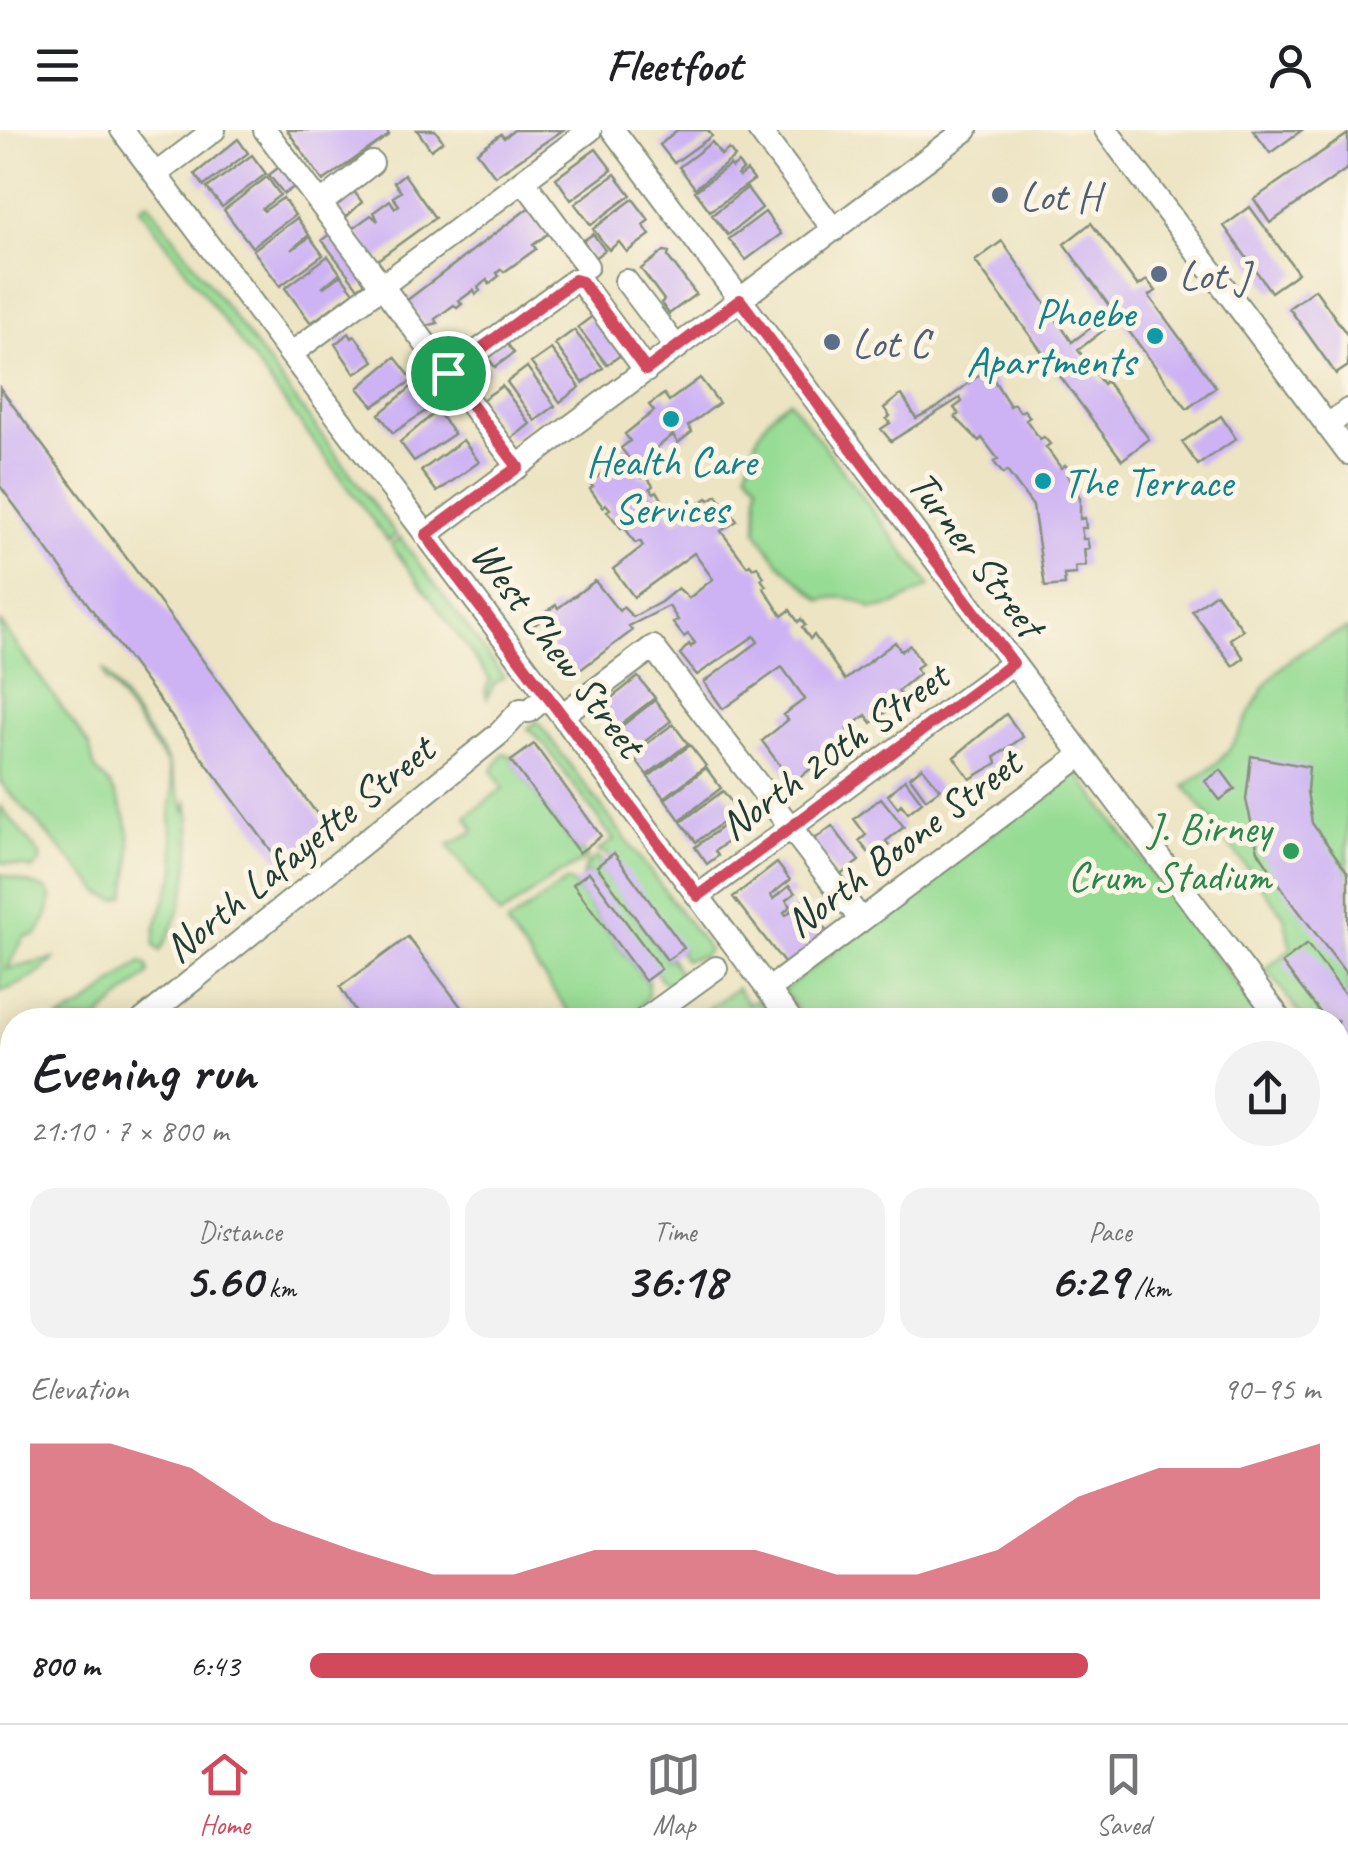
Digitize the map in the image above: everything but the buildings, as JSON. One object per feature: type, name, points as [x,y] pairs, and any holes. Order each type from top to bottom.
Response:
[{"type":"street","name":"West Chew Street","points":[[122,130],[426,535],[538,703],[562,715],[781,1008]]},
{"type":"street","points":[[156,174],[214,130]]},
{"type":"street","points":[[265,130],[518,467]]},
{"type":"street","points":[[291,354],[590,130]]},
{"type":"street","name":"Turner Street","points":[[613,130],[1273,1008]]},
{"type":"street","points":[[426,535],[966,130]]},
{"type":"street","points":[[1106,130],[1348,453]]},
{"type":"street","points":[[766,133],[834,230]]},
{"type":"street","points":[[321,204],[372,163]]},
{"type":"street","points":[[524,180],[646,370]]},
{"type":"street","points":[[448,373],[584,274]]},
{"type":"street","points":[[626,281],[677,348]]},
{"type":"street","points":[[1328,426],[1348,410]]},
{"type":"street","points":[[562,715],[653,647],[860,920]]},
{"type":"street","name":"North 20th Street","points":[[698,896],[1013,663]]},
{"type":"street","name":"North Lafayette Street","points":[[158,1008],[499,734],[529,719],[538,703]]},
{"type":"street","name":"North Boone Street","points":[[768,990],[1082,754]]},
{"type":"street","points":[[661,1008],[716,968]]},
{"type":"green space","points":[[148,202],[396,535],[388,541],[140,208]]},
{"type":"green space","points":[[789,400],[930,586],[892,606],[872,609],[848,598],[821,600],[779,563],[757,532],[758,483],[747,471],[760,431]]},
{"type":"green space","points":[[400,538],[504,677],[494,684],[487,698],[485,691],[490,679],[391,545]]},
{"type":"green space","points":[[0,622],[89,745],[95,768],[118,800],[131,854],[125,896],[116,900],[102,894],[0,782]]},
{"type":"green space","name":"J. Birney Crum Stadium","points":[[1348,629],[1348,1008],[1296,1008],[1266,969],[1291,949],[1284,916],[1185,786],[1214,766],[1228,750],[1262,691],[1279,670],[1323,640]]},
{"type":"green space","points":[[103,669],[166,758],[186,813],[187,799],[191,838],[187,878],[177,916],[160,951],[154,946],[156,926],[176,870],[170,815],[173,790],[167,764],[106,682]]},
{"type":"green space","points":[[537,721],[709,950],[702,956],[685,960],[679,952],[683,949],[610,856],[598,851],[614,840],[528,728]]},
{"type":"green space","points":[[504,753],[516,758],[512,761],[578,852],[588,858],[552,878],[500,916],[448,845],[473,832],[466,817],[503,788],[492,771]]},
{"type":"green space","points":[[1075,770],[1254,1008],[796,1008],[783,990]]},
{"type":"green space","points":[[0,806],[40,855],[40,862],[33,869],[0,862]]},
{"type":"green space","points":[[598,857],[602,862],[598,866],[667,960],[671,958],[680,974],[675,984],[662,981],[589,872],[582,877],[586,865]]},
{"type":"green space","points":[[0,874],[46,889],[51,896],[42,926],[36,935],[24,937],[7,969],[54,959],[36,975],[0,992]]},
{"type":"green space","points":[[567,881],[573,884],[644,980],[648,979],[648,996],[638,1008],[566,1008],[506,925]]},
{"type":"green space","points":[[141,962],[147,965],[149,974],[109,1008],[80,1008]]},
{"type":"green space","points":[[737,988],[748,1004],[756,999],[763,1008],[709,1008]]},
{"type":"place","name":"Lot H","points":[[1000,195]]},
{"type":"place","name":"Lot J","points":[[1159,274]]},
{"type":"place","name":"Phoebe Apartments","points":[[1155,336]]},
{"type":"place","name":"Lot C","points":[[832,342]]},
{"type":"place","name":"Health Care Services","points":[[671,419]]},
{"type":"place","name":"The Terrace","points":[[1043,481]]},
{"type":"place","name":"J. Birney Crum Stadium","points":[[1291,851]]},
{"type":"route","points":[[575,280],[582,282],[646,370],[740,300],[1013,663],[698,896],[426,535],[518,467],[448,373],[575,280]]}]
